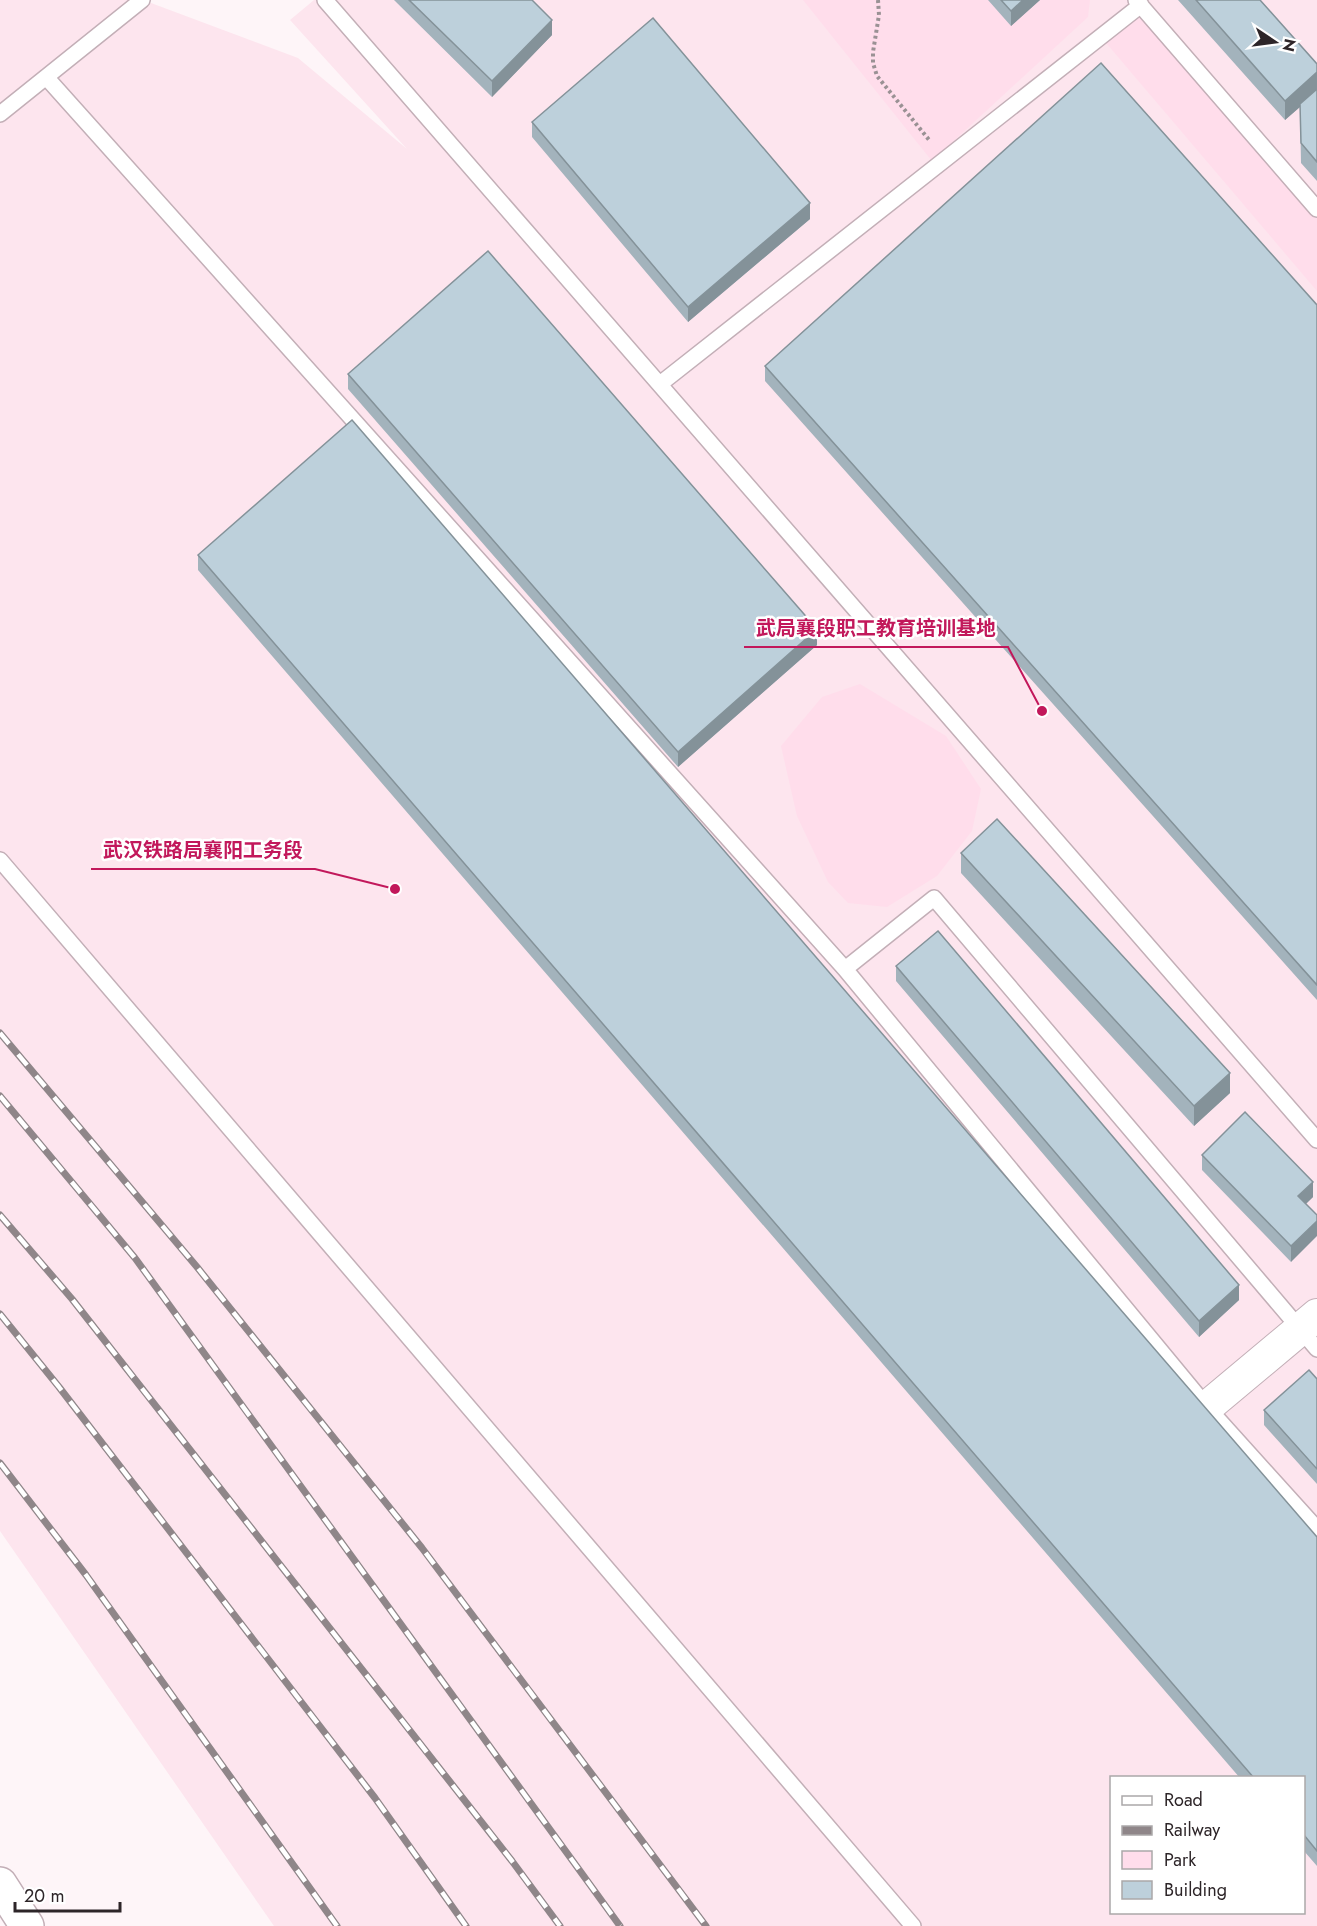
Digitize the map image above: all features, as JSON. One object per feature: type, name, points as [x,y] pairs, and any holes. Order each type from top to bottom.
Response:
[{"type":"street","points":[[1207,1407],[1311,1331]]},
{"type":"street","points":[[0,1884],[27,1926]]},
{"type":"lane","points":[[0,114],[142,0]]},
{"type":"lane","points":[[325,0],[1317,1140]]},
{"type":"lane","points":[[660,384],[1139,3],[1317,209]]},
{"type":"lane","points":[[45,77],[845,969],[1207,1407],[1317,1529]]},
{"type":"lane","points":[[0,860],[913,1926]]},
{"type":"lane","points":[[845,969],[934,898],[1311,1331]]},
{"type":"path","points":[[878,0],[879,15],[873,52],[873,63],[877,76],[945,159]]},
{"type":"shaded area","points":[[0,0],[143,0],[298,58],[407,149],[290,20],[314,0],[1317,0],[1317,1926],[274,1926],[0,1531]]},
{"type":"green space","points":[[803,0],[1090,0],[1088,17],[932,161]]},
{"type":"green space","points":[[1141,5],[1317,209],[1317,291],[1101,37]]},
{"type":"green space","points":[[860,684],[946,736],[981,789],[972,831],[937,876],[887,907],[848,903],[828,882],[797,816],[781,746],[822,697]]},
{"type":"building","points":[[409,0],[532,0],[552,20],[492,81]]},
{"type":"building","points":[[1001,0],[1023,0],[1011,11]]},
{"type":"building","points":[[1196,0],[1260,0],[1317,64],[1317,72],[1285,101]]},
{"type":"building","points":[[653,18],[810,203],[688,307],[532,122]]},
{"type":"building","points":[[1101,63],[1317,305],[1317,985],[765,366]]},
{"type":"building","points":[[1317,89],[1317,162],[1301,143],[1300,104]]},
{"type":"building","points":[[488,251],[817,629],[678,752],[348,374]]},
{"type":"building","points":[[352,420],[1317,1537],[1317,1851],[1305,1836],[1305,1776],[1252,1776],[198,555]]},
{"type":"building","points":[[997,819],[1230,1073],[1194,1106],[961,853]]},
{"type":"building","points":[[938,931],[1239,1285],[1199,1321],[896,966]]},
{"type":"building","points":[[1245,1112],[1313,1182],[1298,1196],[1317,1215],[1317,1221],[1291,1246],[1202,1155]]},
{"type":"building","points":[[1309,1370],[1317,1379],[1317,1469],[1264,1410]]},
{"type":"railway","points":[[0,1033],[197,1267],[422,1548],[706,1926]]},
{"type":"railway","points":[[0,1096],[135,1258],[620,1926]]},
{"type":"railway","points":[[0,1215],[72,1299],[512,1861],[560,1926]]},
{"type":"railway","points":[[0,1314],[59,1387],[375,1798],[466,1926]]},
{"type":"railway","points":[[0,1463],[86,1575],[337,1926]]},
{"type":"place","name":"武局襄段职工教育培训基地","points":[[1042,711]]},
{"type":"place","name":"武汉铁路局襄阳工务段","points":[[395,889]]}]
